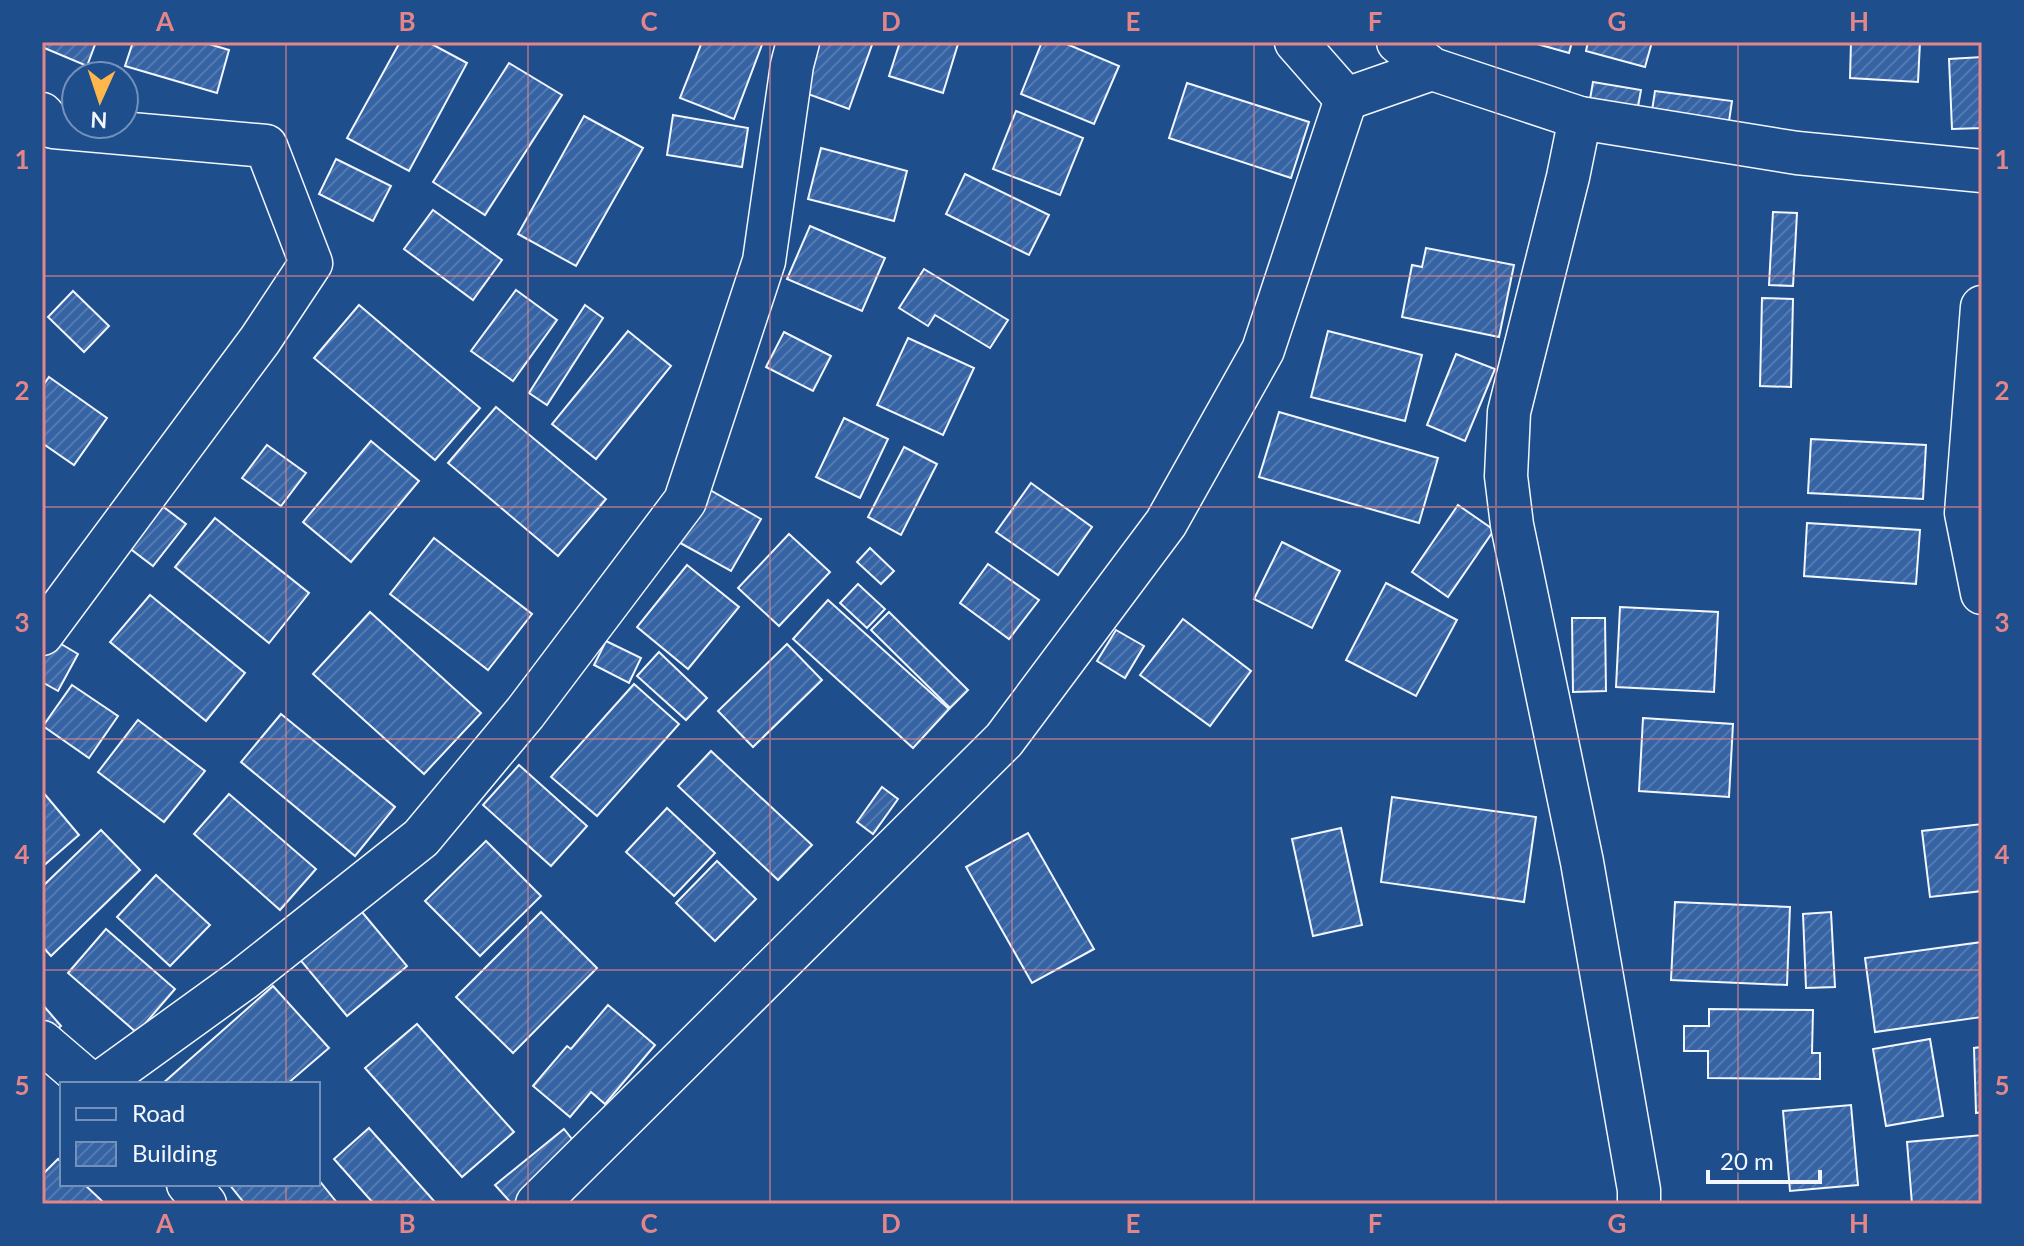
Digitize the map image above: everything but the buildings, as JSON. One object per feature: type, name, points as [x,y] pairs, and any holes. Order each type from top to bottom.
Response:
[{"type":"street","points":[[101,1082],[242,980],[421,838],[525,713],[685,501],[764,261],[792,65],[798,42]]},
{"type":"street","points":[[1296,42],[1346,99]]},
{"type":"street","points":[[1398,42],[1432,69],[1580,118],[1797,153],[1982,171]]},
{"type":"street","points":[[1346,99],[1432,69]]},
{"type":"street","points":[[537,1204],[1004,740],[1166,523],[1263,350],[1346,99]]},
{"type":"street","points":[[42,114],[53,127],[266,146],[311,263],[260,340],[42,634]]},
{"type":"street","points":[[1580,118],[1509,412],[1506,476],[1512,525],[1582,862],[1639,1204]]},
{"type":"street","points":[[1982,307],[1966,513],[1982,593]]},
{"type":"street","points":[[42,1042],[89,1082]]},
{"type":"street","points":[[190,1186],[205,1204]]}]
